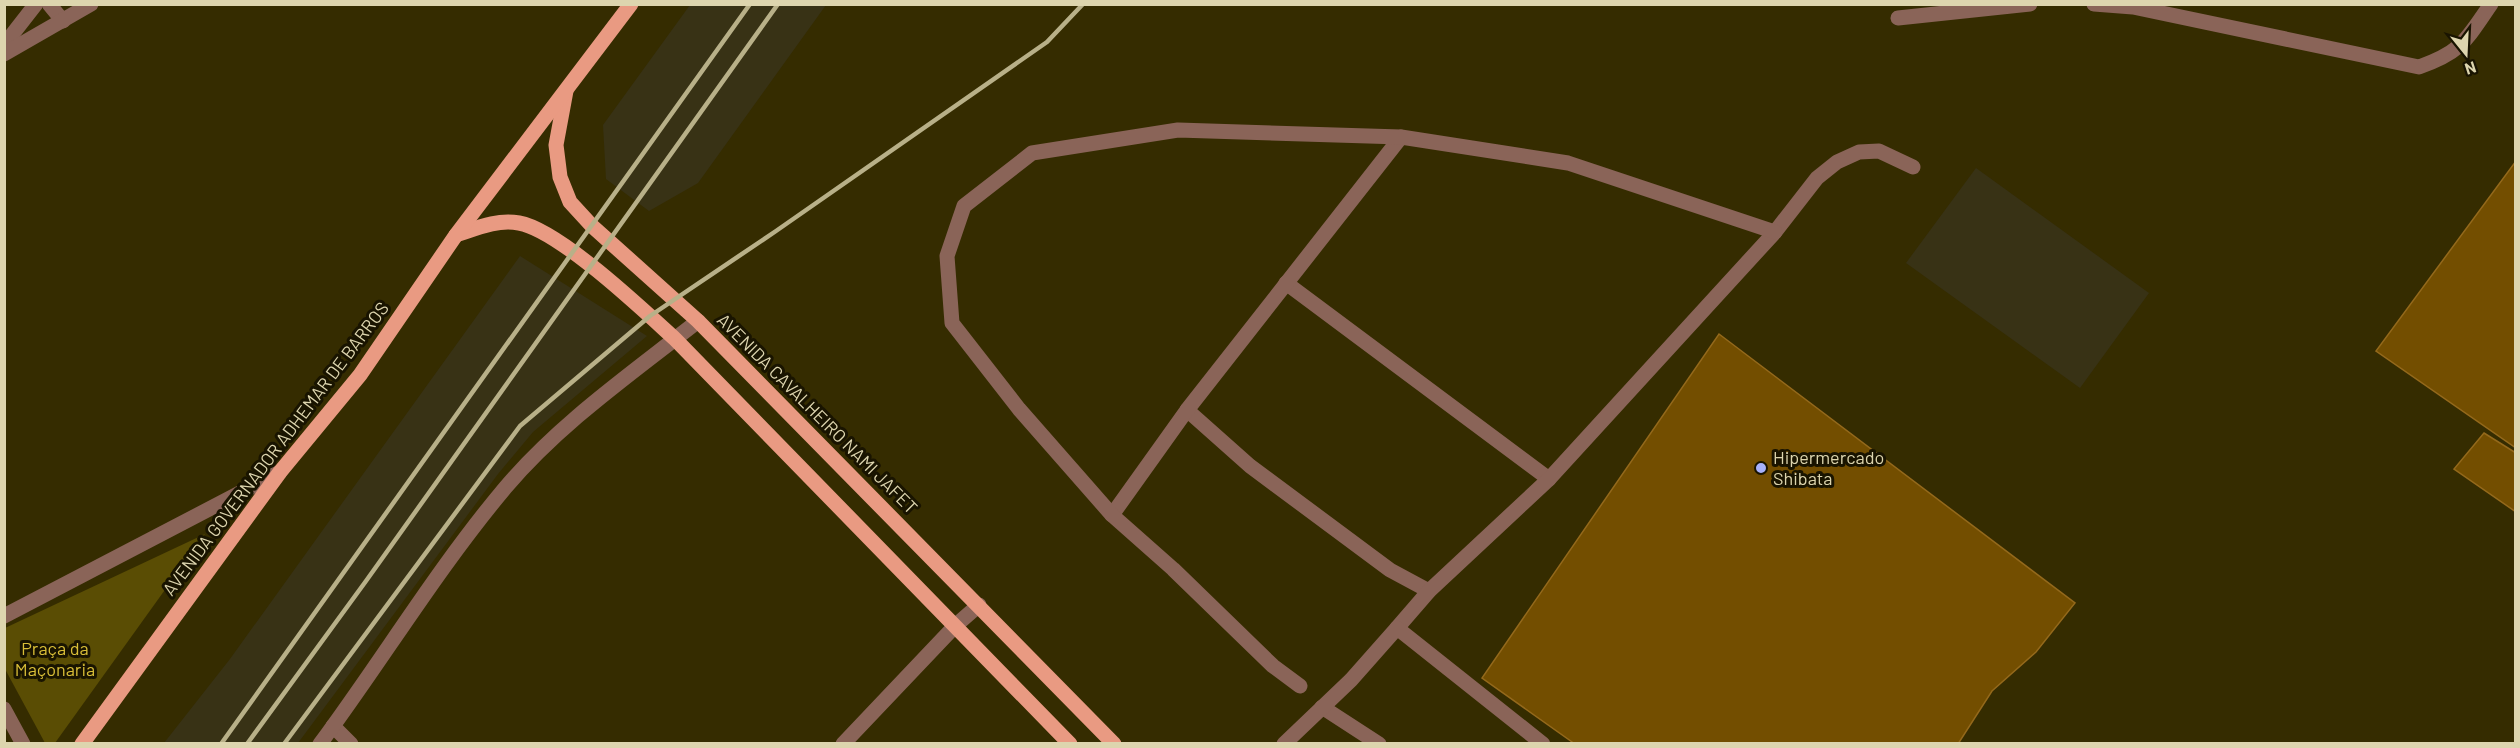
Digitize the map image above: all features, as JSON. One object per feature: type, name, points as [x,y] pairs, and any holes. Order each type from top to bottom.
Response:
[{"type":"main road","name":"AVENIDA GOVERNADOR ADHEMAR DE BARROS","points":[[82,744],[280,472],[360,375],[456,235],[631,4]]},
{"type":"main road","name":"AVENIDA CAVALHEIRO NAMI JAFET","points":[[567,87],[556,145],[560,177],[570,202],[592,226],[698,321],[1114,744]]},
{"type":"main road","points":[[456,235],[496,222],[520,223],[541,231],[572,252],[675,339],[1070,744]]},
{"type":"street","points":[[4,45],[36,4]]},
{"type":"street","points":[[49,4],[63,21]]},
{"type":"street","points":[[4,54],[91,4]]},
{"type":"street","points":[[1898,18],[2030,4]]},
{"type":"street","points":[[2094,4],[2133,7],[2419,67],[2446,57],[2465,42],[2490,4]]},
{"type":"street","points":[[1300,686],[1273,666],[1237,629],[1112,515],[1019,409],[952,323],[947,256],[964,206],[1032,153],[1167,131],[1190,130],[1401,137],[1568,163],[1775,232]]},
{"type":"street","points":[[1112,515],[1186,410],[1401,137]]},
{"type":"street","points":[[1284,744],[1351,681],[1429,591],[1549,479],[1775,232],[1817,178],[1837,162],[1859,152],[1879,151],[1913,167]]},
{"type":"street","points":[[1287,284],[1549,479]]},
{"type":"street","points":[[320,744],[444,565],[506,487],[566,424],[698,321]]},
{"type":"street","points":[[1186,410],[1250,466],[1390,570],[1429,591]]},
{"type":"street","points":[[4,616],[280,472]]},
{"type":"street","points":[[843,744],[955,626],[979,605]]},
{"type":"street","points":[[1397,628],[1543,744]]},
{"type":"street","points":[[1322,707],[1378,744]]},
{"type":"street","points":[[4,710],[22,744]]},
{"type":"street","points":[[333,726],[351,744]]},
{"type":"shaded area","points":[[690,5],[826,5],[698,183],[649,211],[606,179],[603,125]]},
{"type":"shaded area","points":[[1976,168],[2149,293],[2080,388],[1906,263]]},
{"type":"shaded area","points":[[520,256],[647,336],[533,432],[498,474],[298,743],[164,743],[230,659]]},
{"type":"green space","name":"Praça da Maçonaria","points":[[205,534],[55,743],[45,743],[5,669],[5,628]]},
{"type":"building","points":[[2516,161],[2516,448],[2376,351]]},
{"type":"building","name":"Hipermercado Shibata","points":[[1719,334],[2075,603],[2036,652],[1992,691],[1958,744],[1575,744],[1482,678]]},
{"type":"building","points":[[2484,433],[2516,453],[2516,512],[2454,469]]},
{"type":"railway","points":[[221,744],[750,4]]},
{"type":"railway","points":[[247,744],[778,4]]},
{"type":"railway","points":[[284,744],[520,426],[650,316],[1047,42],[1083,4]]},
{"type":"place","name":"Hipermercado Shibata","points":[[1761,468]]}]
